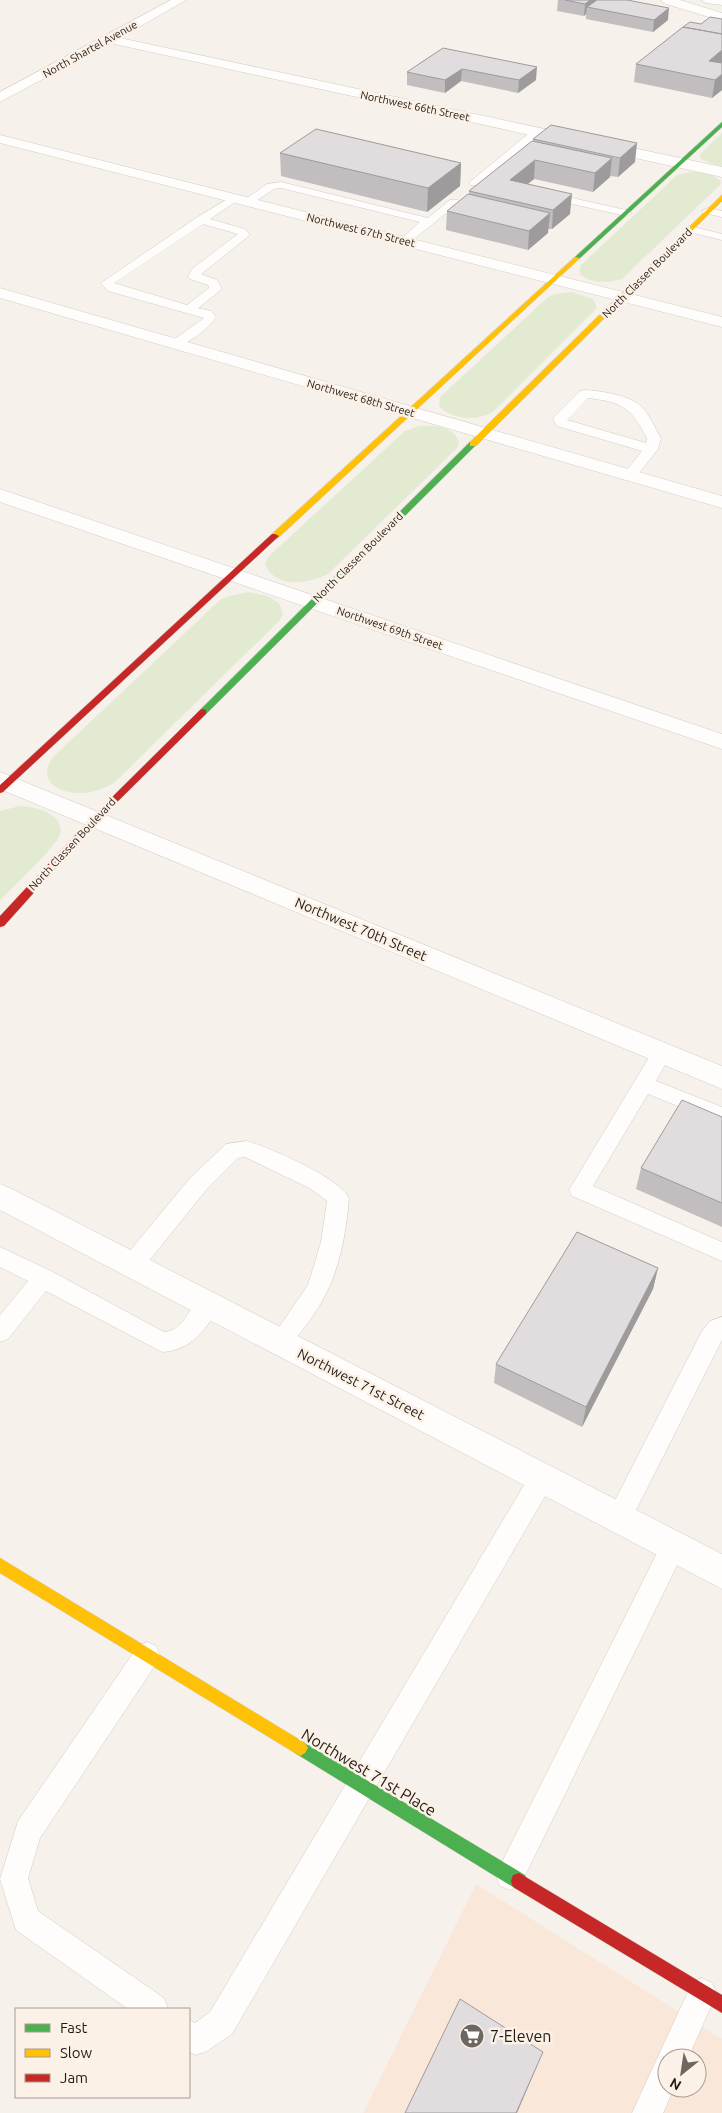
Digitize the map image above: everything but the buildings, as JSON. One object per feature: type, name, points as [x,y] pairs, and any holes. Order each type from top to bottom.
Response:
[{"type":"street","name":"North Shartel Avenue","points":[[0,98],[180,0]]},
{"type":"street","points":[[667,0],[688,3],[722,17]]},
{"type":"street","name":"Northwest 66th Street","points":[[108,39],[722,172]]},
{"type":"street","points":[[2,784],[411,412],[722,124]]},
{"type":"street","name":"Northwest 67th Street","points":[[0,139],[555,278],[722,322]]},
{"type":"street","name":"North Classen Boulevard","points":[[0,923],[96,818],[722,197]]},
{"type":"street","name":"Northwest 68th Street","points":[[0,293],[722,502]]},
{"type":"street","name":"Northwest 69th Street","points":[[0,495],[722,742]]},
{"type":"street","name":"Northwest 70th Street","points":[[2,784],[96,818],[722,1078]]},
{"type":"street","name":"Northwest 71st Street","points":[[0,1196],[722,1572]]},
{"type":"street","name":"Northwest 71st Place","points":[[0,1566],[712,1999]]},
{"type":"lane","points":[[706,0],[722,2]]},
{"type":"lane","points":[[475,183],[538,132]]},
{"type":"lane","points":[[176,344],[208,321],[210,317],[202,312],[112,288],[107,283],[200,220],[241,200],[271,186],[281,185],[424,220],[427,224]]},
{"type":"lane","points":[[534,193],[626,213]]},
{"type":"lane","points":[[405,241],[454,202]]},
{"type":"lane","points":[[708,211],[722,214]]},
{"type":"lane","points":[[189,309],[216,289],[213,283],[194,276],[196,272],[244,235],[241,231],[200,220]]},
{"type":"lane","points":[[690,229],[722,237]]},
{"type":"lane","points":[[630,475],[652,450],[654,438],[638,411],[631,405],[592,394],[584,394],[560,420],[562,424],[652,450]]},
{"type":"lane","points":[[661,1054],[580,1190],[722,1252]]},
{"type":"lane","points":[[644,1084],[722,1116]]},
{"type":"lane","points":[[132,1265],[198,1184],[233,1150],[247,1149],[319,1183],[338,1198],[336,1229],[330,1254],[318,1286],[280,1342]]},
{"type":"lane","points":[[0,1256],[162,1342],[170,1343],[182,1338],[208,1304]]},
{"type":"lane","points":[[0,1332],[43,1278]]},
{"type":"lane","points":[[619,1518],[710,1338],[718,1328],[722,1327]]},
{"type":"lane","points":[[190,2036],[196,2040],[221,2023],[542,1478]]},
{"type":"lane","points":[[510,1876],[673,1547]]},
{"type":"lane","points":[[147,1655],[28,1831],[14,1878],[26,1920],[152,2008]]},
{"type":"lane","points":[[679,2048],[712,1999]]},
{"type":"lane","points":[[646,2113],[657,2089]]},
{"type":"shaded area","points":[[476,1884],[722,2039],[722,2113],[363,2113]]},
{"type":"green space","points":[[722,133],[722,166],[701,159],[700,154]]},
{"type":"green space","points":[[690,172],[709,173],[721,181],[720,185],[622,279],[600,282],[589,280],[580,274],[580,266],[677,175]]},
{"type":"green space","points":[[572,292],[593,299],[597,308],[493,412],[480,417],[465,418],[450,414],[439,406],[440,397],[548,297],[554,294]]},
{"type":"green space","points":[[419,426],[436,426],[448,430],[453,433],[459,442],[457,448],[328,574],[302,582],[284,581],[276,578],[265,564],[269,556],[405,431]]},
{"type":"green space","points":[[249,592],[267,596],[279,603],[283,614],[279,621],[114,783],[92,792],[84,793],[59,789],[53,785],[47,773],[48,766],[53,757],[220,600]]},
{"type":"green space","points":[[20,806],[47,812],[53,816],[58,821],[60,834],[43,857],[0,901],[0,811]]},
{"type":"traffic: fast","points":[[577,258],[722,124]]},
{"type":"traffic: fast","points":[[203,712],[473,444]]},
{"type":"traffic: fast","points":[[300,1748],[519,1881]]},
{"type":"traffic: slow","points":[[473,444],[722,197]]},
{"type":"traffic: slow","points":[[275,536],[577,258]]},
{"type":"traffic: slow","points":[[0,1565],[300,1748]]},
{"type":"traffic: jam","points":[[0,790],[275,536]]},
{"type":"traffic: jam","points":[[0,923],[96,818],[203,712]]},
{"type":"traffic: jam","points":[[519,1881],[722,2005]]},
{"type":"place","name":"7-Eleven","points":[[472,2036]]}]
